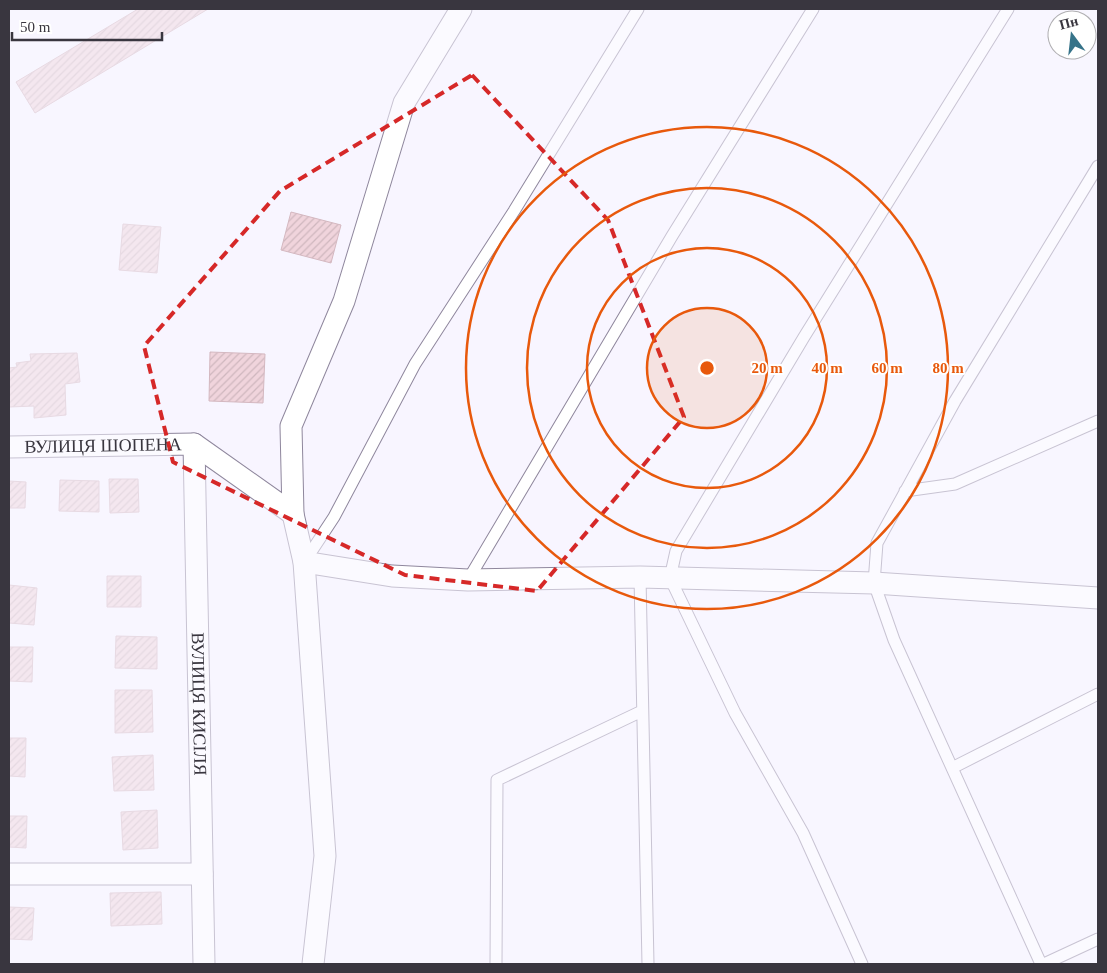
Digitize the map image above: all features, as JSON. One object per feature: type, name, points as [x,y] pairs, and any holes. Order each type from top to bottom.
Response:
[{"type":"street","points":[[313,964],[325,856],[304,562],[293,514],[291,426],[344,301],[404,104],[461,9]]},
{"type":"street","name":"ВУЛИЦЯ ШОПЕНА","points":[[9,447],[194,444],[293,514]]},
{"type":"street","name":"ВУЛИЦЯ КИСІЛЯ","points":[[194,444],[204,964]]},
{"type":"street","points":[[304,562],[392,576],[468,580],[640,577],[874,583],[1098,598]]},
{"type":"street","points":[[9,874],[202,874]]},
{"type":"lane","points":[[304,562],[334,517],[414,364],[514,211],[638,9]]},
{"type":"lane","points":[[468,580],[672,236],[813,9]]},
{"type":"lane","points":[[862,964],[802,833],[735,713],[670,578],[676,551],[804,337],[1008,9]]},
{"type":"lane","points":[[1098,166],[955,401],[878,543],[874,583],[894,640],[1042,964],[1098,938]]},
{"type":"lane","points":[[1085,188],[1098,182]]},
{"type":"lane","points":[[906,491],[955,484],[1098,421]]},
{"type":"lane","points":[[640,577],[648,964]]},
{"type":"lane","points":[[952,768],[1098,694]]},
{"type":"lane","points":[[496,964],[497,780],[642,711]]},
{"type":"highlighted area","points":[[472,75],[608,220],[684,417],[537,591],[405,575],[173,462],[144,346],[280,191]]},
{"type":"building","points":[[138,9],[208,9],[35,113],[16,82]]},
{"type":"building","points":[[291,212],[341,225],[331,263],[281,250]]},
{"type":"building","points":[[123,224],[161,227],[157,273],[119,270]]},
{"type":"building","points":[[210,352],[265,354],[263,403],[209,401]]},
{"type":"building","points":[[77,353],[80,382],[65,384],[66,415],[34,418],[34,406],[9,407],[9,368],[17,367],[16,363],[31,361],[30,354]]},
{"type":"building","points":[[109,479],[138,479],[139,512],[110,513]]},
{"type":"building","points":[[60,480],[99,481],[99,512],[59,511]]},
{"type":"building","points":[[9,481],[26,482],[25,508],[9,508]]},
{"type":"building","points":[[107,576],[141,576],[141,607],[107,607]]},
{"type":"building","points":[[9,585],[37,588],[34,625],[9,623]]},
{"type":"building","points":[[116,636],[157,637],[157,669],[115,668]]},
{"type":"building","points":[[9,647],[33,647],[32,682],[9,681]]},
{"type":"building","points":[[115,690],[152,690],[153,732],[115,733]]},
{"type":"building","points":[[9,738],[26,738],[25,777],[9,776]]},
{"type":"building","points":[[153,755],[154,790],[114,791],[112,757]]},
{"type":"building","points":[[157,810],[158,848],[123,850],[121,812]]},
{"type":"building","points":[[9,816],[27,816],[26,848],[9,847]]},
{"type":"building","points":[[161,892],[162,924],[111,926],[110,893]]},
{"type":"building","points":[[9,907],[34,908],[32,940],[9,939]]}]
